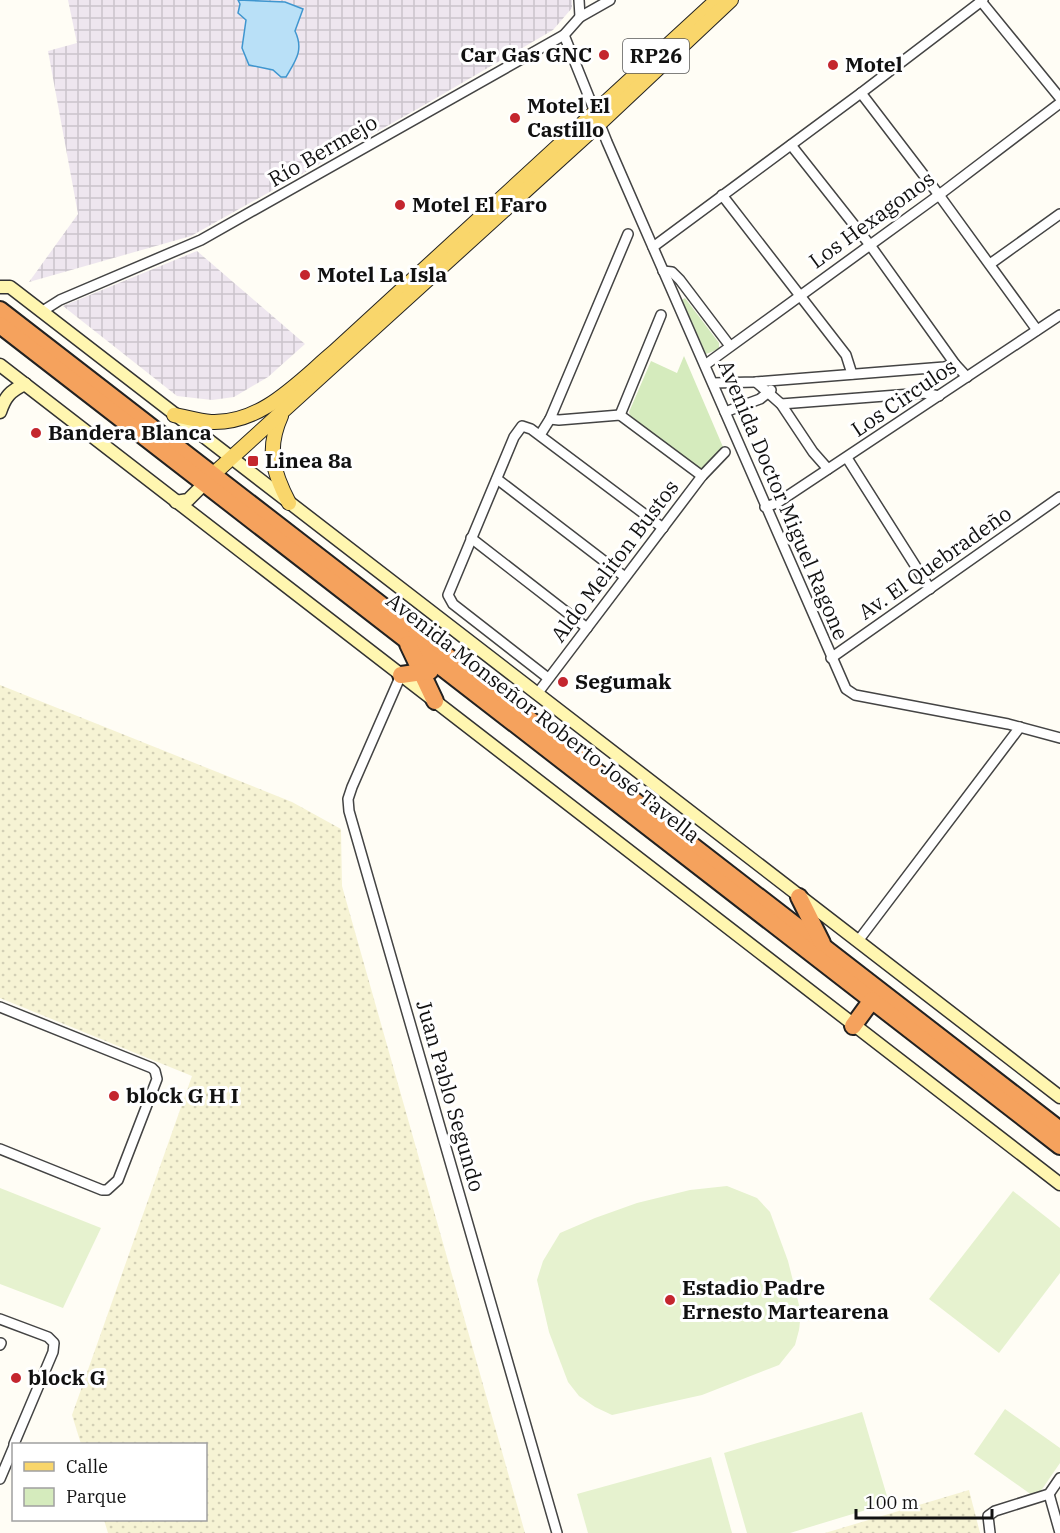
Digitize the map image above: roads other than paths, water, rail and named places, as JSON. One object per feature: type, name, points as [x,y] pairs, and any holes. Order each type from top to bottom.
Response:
[{"type":"highway","name":"Avenida Monseñor Roberto José Tavella","points":[[0,310],[407,641],[1060,1146]]},
{"type":"highway","name":"Avenida Monseñor Roberto José Tavella","points":[[0,325],[208,479],[824,946],[1060,1130]]},
{"type":"highway","points":[[407,641],[435,701]]},
{"type":"highway","points":[[401,675],[443,669]]},
{"type":"highway","points":[[800,897],[824,946]]},
{"type":"highway","points":[[853,1026],[872,1000]]},
{"type":"main road","name":"RP26","points":[[176,501],[188,500],[230,458],[598,118],[717,0]]},
{"type":"main road","name":"RP26","points":[[174,415],[198,420],[224,421],[252,414],[273,403],[731,0]]},
{"type":"main road","points":[[3,284],[1060,1097]]},
{"type":"main road","points":[[0,365],[1060,1184]]},
{"type":"main road","points":[[0,412],[4,399],[12,390],[25,384]]},
{"type":"main road","points":[[283,411],[274,432],[272,456],[279,484],[290,503]]},
{"type":"street","points":[[579,0],[580,17]]},
{"type":"street","name":"Río Bermejo","points":[[41,312],[60,300],[201,240],[564,35],[580,17],[610,0]]},
{"type":"street","points":[[653,247],[982,0],[1060,98]]},
{"type":"street","name":"Avenida Doctor Miguel Ragone","points":[[564,35],[663,271],[843,684],[855,695],[1020,727],[1060,738]]},
{"type":"street","points":[[861,93],[939,195],[1037,330]]},
{"type":"street","name":"Los Hexagonos","points":[[705,365],[939,195],[1060,103]]},
{"type":"street","points":[[790,145],[870,245],[955,364],[967,377]]},
{"type":"street","points":[[722,195],[846,355],[852,374]]},
{"type":"street","points":[[990,264],[1060,214]]},
{"type":"street","points":[[540,435],[550,419],[628,234]]},
{"type":"street","points":[[663,271],[672,272],[730,346]]},
{"type":"street","points":[[620,415],[662,315]]},
{"type":"street","name":"Los Circulos","points":[[765,507],[777,503],[847,458],[1060,315]]},
{"type":"street","points":[[713,383],[783,381],[944,367],[955,364]]},
{"type":"street","points":[[725,412],[760,399],[783,381]]},
{"type":"street","points":[[756,382],[781,405],[813,452],[828,469]]},
{"type":"street","points":[[781,405],[924,393],[939,396]]},
{"type":"street","points":[[550,419],[620,415],[702,476]]},
{"type":"street","points":[[548,678],[449,600],[449,591],[471,537],[514,437],[522,426],[540,435],[663,528]]},
{"type":"street","name":"Aldo Meliton Bustos","points":[[537,694],[702,476],[726,452]]},
{"type":"street","points":[[847,458],[930,589]]},
{"type":"street","points":[[497,479],[624,577]]},
{"type":"street","name":"Av. El Quebradeño","points":[[831,658],[1060,497]]},
{"type":"street","points":[[471,537],[586,628]]},
{"type":"street","name":"Juan Pablo Segundo","points":[[401,675],[352,787],[348,799],[349,811],[558,1533]]},
{"type":"street","points":[[858,941],[1020,727]]},
{"type":"street","points":[[0,1007],[152,1068],[157,1079],[118,1180],[107,1190],[0,1149]]},
{"type":"street","points":[[0,1319],[48,1337],[54,1343],[53,1352],[15,1443]]},
{"type":"street","points":[[0,1479],[12,1450]]},
{"type":"street","points":[[990,1533],[988,1516],[995,1511],[1049,1494],[1060,1478]]},
{"type":"street","points":[[1049,1494],[1060,1533]]},
{"type":"water","points":[[238,0],[285,2],[303,9],[295,31],[299,44],[298,55],[286,77],[281,77],[273,70],[249,65],[242,48],[246,20],[238,13],[240,4]]},
{"type":"place","name":"Car Gas GNC","points":[[604,55]]},
{"type":"place","name":"Motel","points":[[833,65]]},
{"type":"place","name":"Motel El Castillo","points":[[515,118]]},
{"type":"place","name":"Motel El Faro","points":[[400,205]]},
{"type":"place","name":"Motel La Isla","points":[[305,275]]},
{"type":"place","name":"Bandera Blanca","points":[[36,433]]},
{"type":"place","name":"Linea 8a","points":[[253,461]]},
{"type":"place","name":"Segumak","points":[[563,682]]},
{"type":"place","name":"block G H I","points":[[114,1096]]},
{"type":"place","name":"Estadio Padre Ernesto Martearena","points":[[670,1300]]},
{"type":"place","name":"block G","points":[[16,1378]]}]
